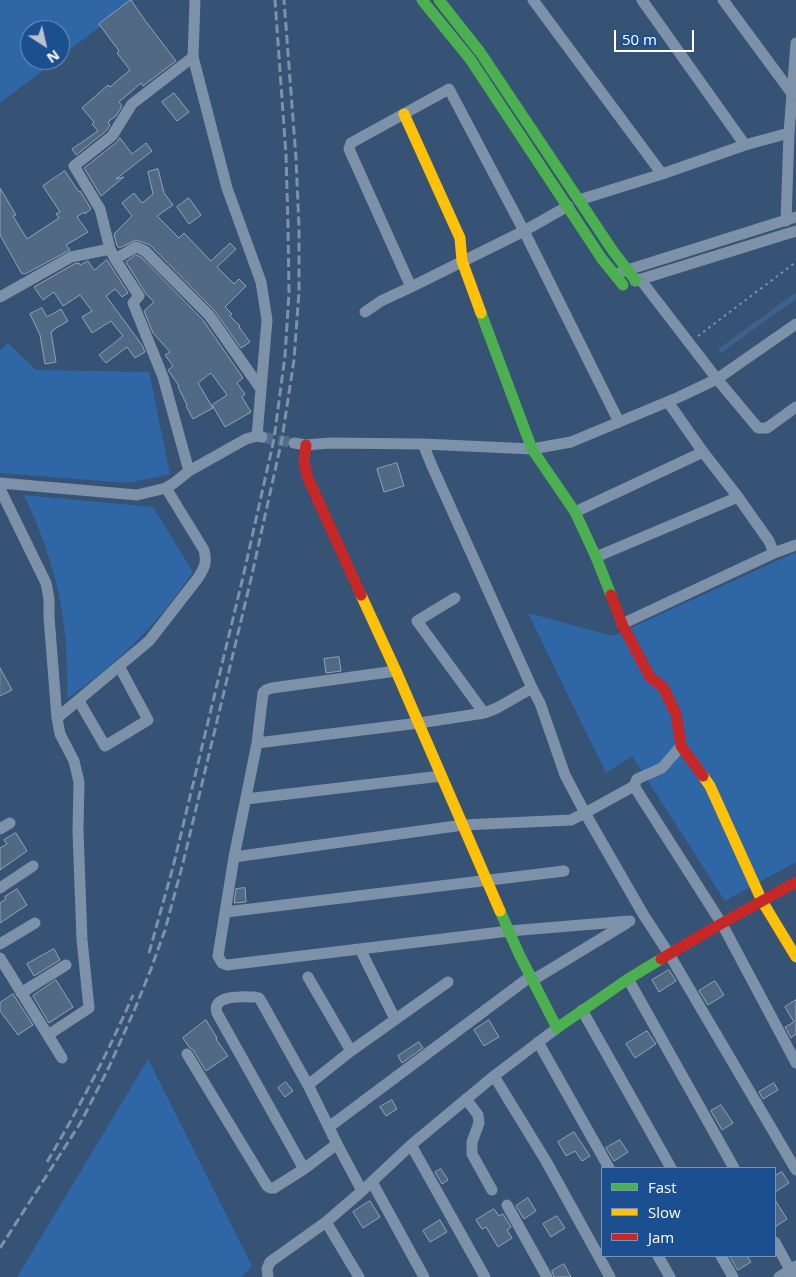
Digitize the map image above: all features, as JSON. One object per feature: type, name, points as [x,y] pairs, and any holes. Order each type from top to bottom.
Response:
[{"type":"street","points":[[0,483],[137,495],[166,488],[189,471],[246,439],[259,436],[267,320],[261,282],[227,188],[193,57],[195,0]]},
{"type":"street","points":[[422,0],[470,59],[602,258],[623,285],[796,231]]},
{"type":"street","points":[[439,0],[480,52],[627,270],[638,280],[758,428],[767,428],[796,407]]},
{"type":"street","points":[[533,0],[662,174]]},
{"type":"street","points":[[642,0],[745,145]]},
{"type":"street","points":[[723,0],[793,95]]},
{"type":"street","points":[[614,274],[791,219],[789,133],[796,43]]},
{"type":"street","points":[[189,471],[163,377],[133,303],[139,296],[112,254],[100,210],[74,166],[112,136],[132,104],[193,57]]},
{"type":"street","points":[[411,287],[349,149],[350,143],[449,89],[524,230],[619,422]]},
{"type":"street","points":[[404,114],[460,238],[462,261],[532,449],[575,512],[596,557],[622,624],[650,677],[663,687],[676,714],[681,746],[710,786],[762,902],[796,957]]},
{"type":"street","points":[[579,200],[745,145],[789,133]]},
{"type":"street","points":[[365,312],[381,301],[568,206]]},
{"type":"street","points":[[0,297],[70,257],[112,254],[136,247],[145,251],[209,315],[261,389]]},
{"type":"street","points":[[294,444],[423,444],[532,449],[571,442],[668,402],[717,379],[796,324]]},
{"type":"street","points":[[668,402],[703,452],[738,496],[769,542],[774,553]]},
{"type":"street","points":[[423,444],[540,703],[565,774],[585,814],[796,1170]]},
{"type":"street","points":[[306,445],[303,459],[307,476],[396,670],[519,954],[557,1028]]},
{"type":"street","points":[[575,512],[703,452]]},
{"type":"street","points":[[57,718],[149,640],[204,568],[206,558],[204,550],[166,488]]},
{"type":"street","points":[[0,489],[46,584],[49,599],[57,718],[60,734],[74,761],[78,782],[82,940],[88,1008],[48,1034]]},
{"type":"street","points":[[596,557],[738,496]]},
{"type":"street","points":[[622,624],[774,553],[796,545]]},
{"type":"street","points":[[455,598],[417,621],[484,713]]},
{"type":"street","points":[[78,701],[105,746],[148,720],[119,666]]},
{"type":"street","points":[[396,670],[272,688],[264,693],[257,743],[234,857],[218,956],[222,963],[227,965],[509,931],[630,921]]},
{"type":"street","points":[[257,743],[484,713],[497,708],[532,688]]},
{"type":"street","points":[[234,857],[463,826],[571,820],[634,786],[637,779],[662,768],[681,746]]},
{"type":"street","points":[[246,799],[441,776]]},
{"type":"street","points":[[634,786],[722,924],[796,1063]]},
{"type":"street","points":[[0,888],[33,866]]},
{"type":"street","points":[[226,912],[564,871]]},
{"type":"street","points":[[268,1277],[267,1269],[270,1262],[326,1222],[411,1145],[538,1042],[628,979],[796,882]]},
{"type":"street","points":[[329,1127],[532,978],[644,914]]},
{"type":"street","points":[[0,944],[35,922]]},
{"type":"street","points":[[360,949],[395,1019]]},
{"type":"street","points":[[0,958],[62,1058]]},
{"type":"street","points":[[21,993],[66,965]]},
{"type":"street","points":[[308,976],[351,1051]]},
{"type":"street","points":[[628,979],[733,1167]]},
{"type":"street","points":[[308,1085],[351,1051],[448,982]]},
{"type":"street","points":[[304,1168],[217,1013],[217,1005],[222,1000],[227,998],[259,998],[308,1085],[362,1191]]},
{"type":"street","points":[[582,1010],[671,1167]]},
{"type":"street","points":[[538,1042],[608,1167]]},
{"type":"street","points":[[187,1054],[270,1188],[274,1188],[337,1144]]},
{"type":"street","points":[[494,1076],[546,1161],[610,1277]]},
{"type":"street","points":[[466,1099],[478,1115],[479,1123],[472,1142],[472,1154],[492,1190]]},
{"type":"street","points":[[411,1145],[486,1277]]},
{"type":"street","points":[[372,1182],[424,1277]]},
{"type":"street","points":[[507,1205],[547,1277]]},
{"type":"street","points":[[326,1222],[359,1277]]},
{"type":"street","points":[[776,1244],[794,1271],[779,1277]]},
{"type":"street","points":[[659,1257],[670,1277]]},
{"type":"street","points":[[722,1257],[733,1277]]},
{"type":"path","points":[[689,343],[796,262]]},
{"type":"shaded area","points":[[0,0],[135,0],[70,49],[70,20],[20,20],[20,70],[44,70],[0,103]]},
{"type":"shaded area","points":[[796,292],[796,299],[721,353],[718,349]]},
{"type":"shaded area","points":[[8,343],[36,370],[149,372],[170,474],[128,483],[0,473],[0,350]]},
{"type":"shaded area","points":[[24,495],[153,507],[193,572],[165,609],[136,642],[104,671],[67,699],[66,645],[59,594],[45,545]]},
{"type":"shaded area","points":[[796,552],[796,862],[725,901],[632,756],[606,773],[528,613],[613,636]]},
{"type":"shaded area","points":[[148,1059],[252,1266],[241,1277],[17,1277]]},
{"type":"building","points":[[131,0],[176,61],[143,86],[141,83],[119,102],[122,106],[116,116],[108,122],[110,125],[106,131],[76,155],[72,149],[98,131],[92,124],[94,122],[82,108],[108,85],[110,87],[130,70],[99,24]]},
{"type":"building","points":[[174,93],[189,112],[177,121],[162,102]]},
{"type":"building","points":[[120,138],[132,154],[146,143],[152,151],[116,179],[124,177],[101,196],[84,168]]},
{"type":"building","points":[[158,169],[164,193],[173,205],[157,216],[179,238],[184,233],[211,261],[230,243],[236,249],[217,267],[234,284],[239,279],[246,286],[225,307],[232,314],[230,316],[240,326],[250,342],[241,348],[214,310],[150,245],[136,240],[119,248],[117,246],[114,234],[132,216],[122,203],[134,193],[142,203],[153,194],[148,172]]},
{"type":"building","points":[[65,171],[91,209],[77,217],[88,232],[66,245],[70,250],[22,274],[0,235],[0,188],[16,215],[13,216],[27,239],[59,218],[56,214],[60,212],[43,186]]},
{"type":"building","points":[[189,198],[201,215],[189,224],[177,207]]},
{"type":"building","points":[[136,255],[141,257],[203,320],[243,378],[237,383],[245,394],[242,397],[251,412],[225,427],[212,405],[227,395],[211,373],[198,383],[213,408],[193,419],[179,386],[168,370],[173,366],[165,355],[170,352],[153,333],[144,311],[154,302],[146,294],[126,262]]},
{"type":"building","points":[[107,260],[128,293],[122,297],[115,289],[106,296],[142,345],[145,352],[135,358],[127,347],[106,363],[99,355],[123,336],[111,321],[92,333],[82,317],[92,311],[80,295],[63,306],[54,292],[43,300],[34,287],[74,264],[79,263],[80,265],[88,261],[94,270]]},
{"type":"building","points":[[42,308],[47,317],[61,309],[68,321],[51,332],[56,362],[45,364],[40,335],[30,314]]},
{"type":"building","points":[[397,463],[404,486],[384,492],[377,469]]},
{"type":"building","points":[[339,657],[341,671],[326,673],[324,659]]},
{"type":"building","points":[[0,668],[12,690],[0,696]]},
{"type":"building","points":[[16,833],[27,851],[0,870],[0,848],[7,844],[4,840]]},
{"type":"building","points":[[245,888],[246,902],[234,903],[236,889]]},
{"type":"building","points":[[17,889],[27,905],[0,923],[0,903]]},
{"type":"building","points":[[54,949],[60,960],[34,976],[27,964]]},
{"type":"building","points":[[669,970],[676,981],[659,992],[652,980]]},
{"type":"building","points":[[56,980],[73,1007],[49,1023],[33,996]]},
{"type":"building","points":[[715,981],[724,995],[708,1005],[699,991]]},
{"type":"building","points":[[13,994],[33,1025],[18,1035],[0,1011],[0,1003]]},
{"type":"building","points":[[796,1000],[796,1034],[791,1038],[785,1027],[794,1022],[785,1007]]},
{"type":"building","points":[[206,1020],[228,1056],[206,1071],[183,1038]]},
{"type":"building","points":[[489,1020],[499,1037],[484,1046],[474,1030]]},
{"type":"building","points":[[647,1031],[656,1044],[635,1058],[626,1044]]},
{"type":"building","points":[[419,1042],[423,1048],[402,1063],[398,1056]]},
{"type":"building","points":[[286,1082],[293,1091],[285,1097],[278,1088]]},
{"type":"building","points":[[774,1083],[778,1090],[763,1099],[759,1092]]},
{"type":"building","points":[[392,1100],[397,1109],[386,1116],[380,1107]]},
{"type":"building","points":[[721,1105],[733,1123],[722,1130],[711,1111]]},
{"type":"building","points":[[574,1132],[590,1156],[582,1161],[575,1151],[566,1156],[558,1142]]},
{"type":"building","points":[[620,1140],[628,1152],[614,1161],[606,1148]]},
{"type":"building","points":[[441,1169],[448,1180],[442,1184],[435,1172]]},
{"type":"building","points":[[782,1172],[789,1183],[776,1191],[776,1175]]},
{"type":"building","points":[[528,1198],[536,1211],[524,1219],[516,1206]]},
{"type":"building","points":[[370,1201],[380,1217],[363,1228],[353,1212]]},
{"type":"building","points":[[776,1202],[787,1219],[776,1226]]},
{"type":"building","points":[[494,1209],[499,1216],[503,1214],[511,1227],[507,1230],[512,1238],[498,1247],[486,1227],[482,1229],[476,1220]]},
{"type":"building","points":[[557,1216],[565,1228],[551,1237],[543,1224]]},
{"type":"building","points":[[440,1220],[447,1232],[430,1242],[423,1231]]},
{"type":"building","points":[[731,1257],[748,1257],[751,1262],[738,1270]]},
{"type":"building","points":[[564,1264],[571,1277],[554,1277],[552,1271]]},
{"type":"tunnel","points":[[262,437],[294,443]]},
{"type":"railway","points":[[149,953],[173,867],[243,577],[274,439],[285,356],[289,292],[288,225],[286,155],[275,0]]},
{"type":"railway","points":[[0,1248],[81,1122],[109,1067],[151,969],[165,930],[183,863],[251,579],[282,439],[294,360],[299,292],[296,158],[284,0]]},
{"type":"railway","points":[[47,1162],[93,1080],[133,995]]},
{"type":"traffic: fast","points":[[422,0],[470,59],[602,259],[623,285]]},
{"type":"traffic: fast","points":[[439,0],[480,52],[613,251],[636,281]]},
{"type":"traffic: fast","points":[[481,313],[532,449],[575,512],[611,595]]},
{"type":"traffic: fast","points":[[500,911],[519,954],[557,1028],[628,979],[661,959]]},
{"type":"traffic: slow","points":[[404,114],[460,238],[462,261],[481,313]]},
{"type":"traffic: slow","points":[[361,595],[500,911]]},
{"type":"traffic: slow","points":[[703,776],[710,786],[762,901],[796,957]]},
{"type":"traffic: jam","points":[[306,445],[304,460],[307,476],[361,595]]},
{"type":"traffic: jam","points":[[611,595],[622,624],[650,677],[663,687],[676,714],[681,746],[703,776]]},
{"type":"traffic: jam","points":[[661,959],[796,882]]}]
